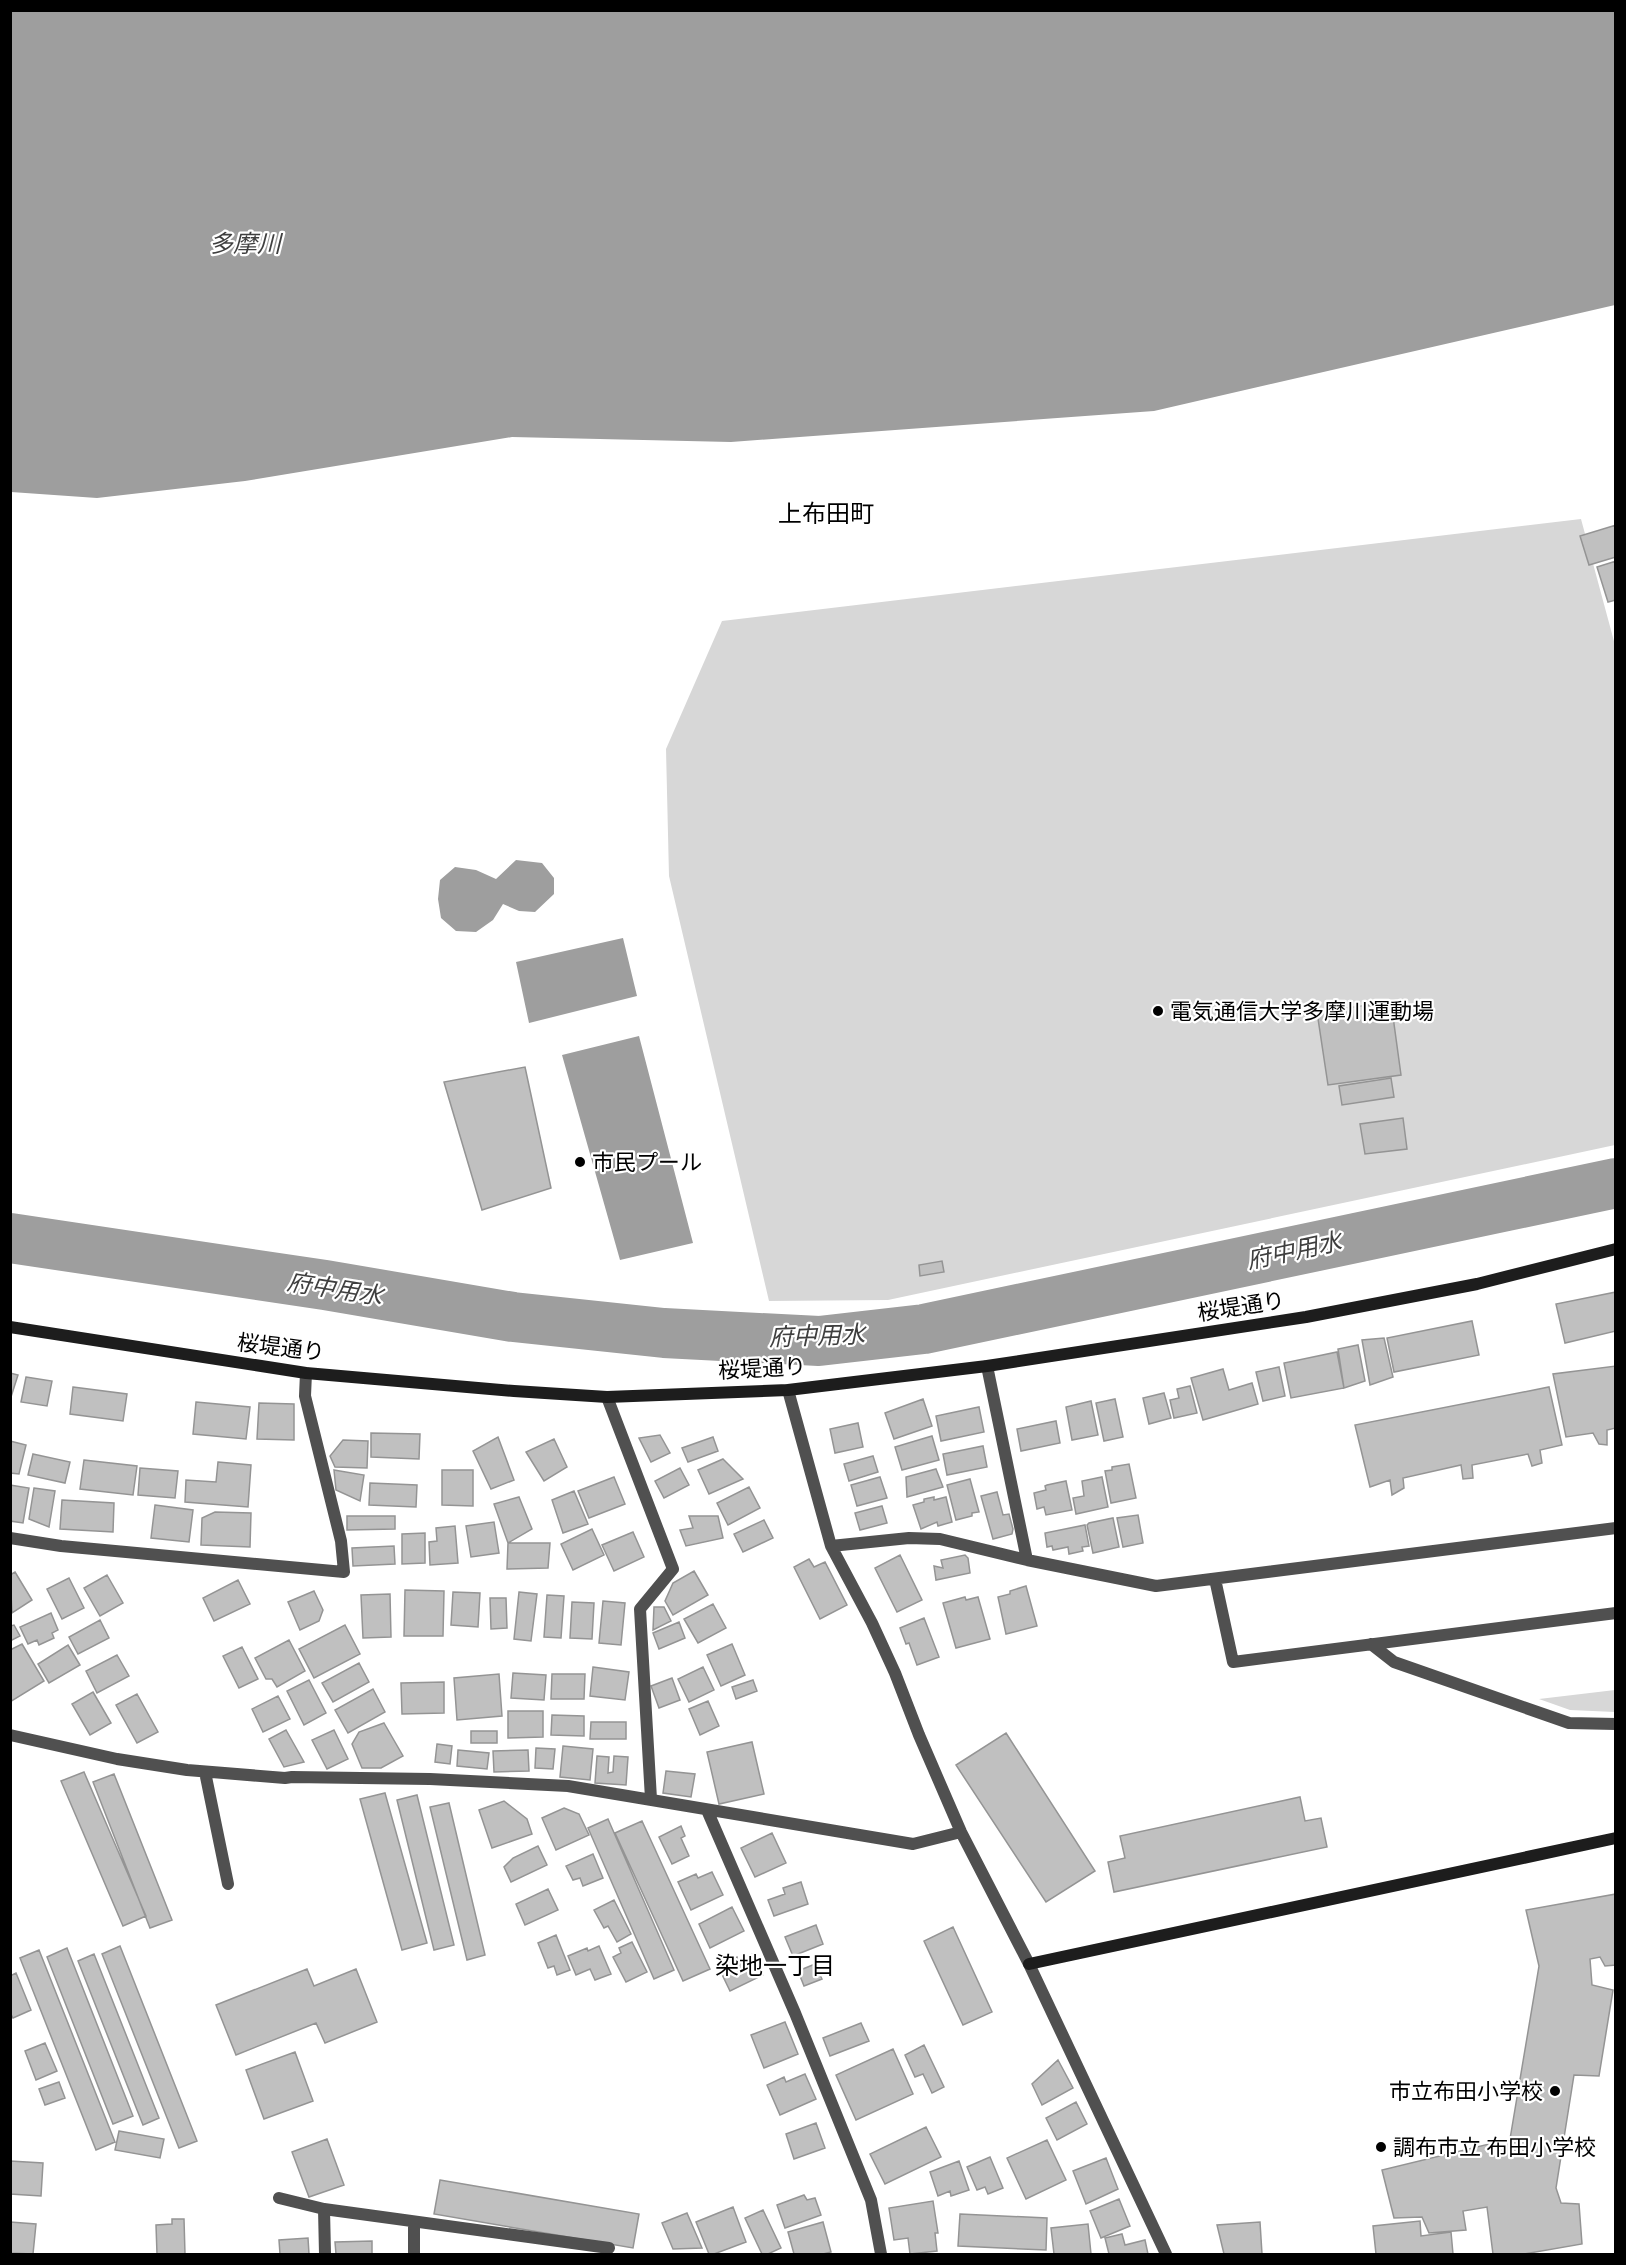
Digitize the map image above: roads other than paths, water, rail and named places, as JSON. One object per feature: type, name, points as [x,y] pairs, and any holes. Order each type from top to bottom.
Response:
[{"type":"street","name":"桜堤通り","points":[[10,1327],[306,1373],[607,1397],[788,1390],[987,1366],[1306,1317],[1477,1284],[1616,1249]]},
{"type":"street","points":[[987,1366],[1027,1560]]},
{"type":"street","points":[[10,1538],[61,1546],[344,1572],[341,1540],[305,1396],[306,1373]]},
{"type":"street","points":[[788,1390],[831,1546],[872,1623],[895,1673],[919,1736],[961,1832],[1029,1964],[1166,2254]]},
{"type":"street","points":[[607,1397],[673,1569],[640,1609],[651,1798]]},
{"type":"street","points":[[831,1546],[909,1538],[940,1539],[1027,1560],[1156,1586],[1616,1528]]},
{"type":"street","points":[[1215,1579],[1233,1662],[1616,1613]]},
{"type":"street","points":[[1371,1644],[1394,1662],[1569,1723],[1616,1724]]},
{"type":"street","points":[[10,1735],[117,1759],[205,1772],[285,1778],[430,1779],[568,1786],[651,1798],[707,1810],[913,1844],[961,1832]]},
{"type":"street","points":[[205,1772],[228,1884]]},
{"type":"street","points":[[707,1810],[795,2013],[871,2200],[881,2254]]},
{"type":"street","points":[[1029,1964],[1616,1838]]},
{"type":"street","points":[[279,2198],[324,2209],[609,2248]]},
{"type":"street","points":[[324,2209],[325,2254]]},
{"type":"street","points":[[414,2222],[414,2254]]},
{"type":"water","name":"多摩川","points":[[10,11],[1615,11],[1615,305],[1154,411],[731,442],[512,437],[245,481],[97,498],[11,492]]},
{"type":"water","points":[[516,860],[542,863],[554,878],[554,894],[535,912],[519,911],[503,904],[493,920],[476,932],[456,931],[441,918],[438,899],[440,880],[455,867],[476,870],[496,879]]},
{"type":"water","points":[[623,938],[637,996],[529,1023],[516,962]]},
{"type":"water","points":[[639,1036],[693,1243],[620,1260],[562,1055]]},
{"type":"waterway","name":"府中用水","points":[[10,1238],[325,1285],[513,1317],[664,1333],[819,1341],[924,1329],[1616,1183]]},
{"type":"place","name":"電気通信大学多摩川運動場","points":[[1158,1011]]},
{"type":"place","name":"市民プール","points":[[580,1162]]},
{"type":"place","name":"市立布田小学校","points":[[1555,2091]]},
{"type":"place","name":"調布市立 布田小学校","points":[[1381,2147]]},
{"type":"district","name":"上布田町","points":[[826,514]]},
{"type":"district","name":"染地一丁目","points":[[775,1966]]}]
